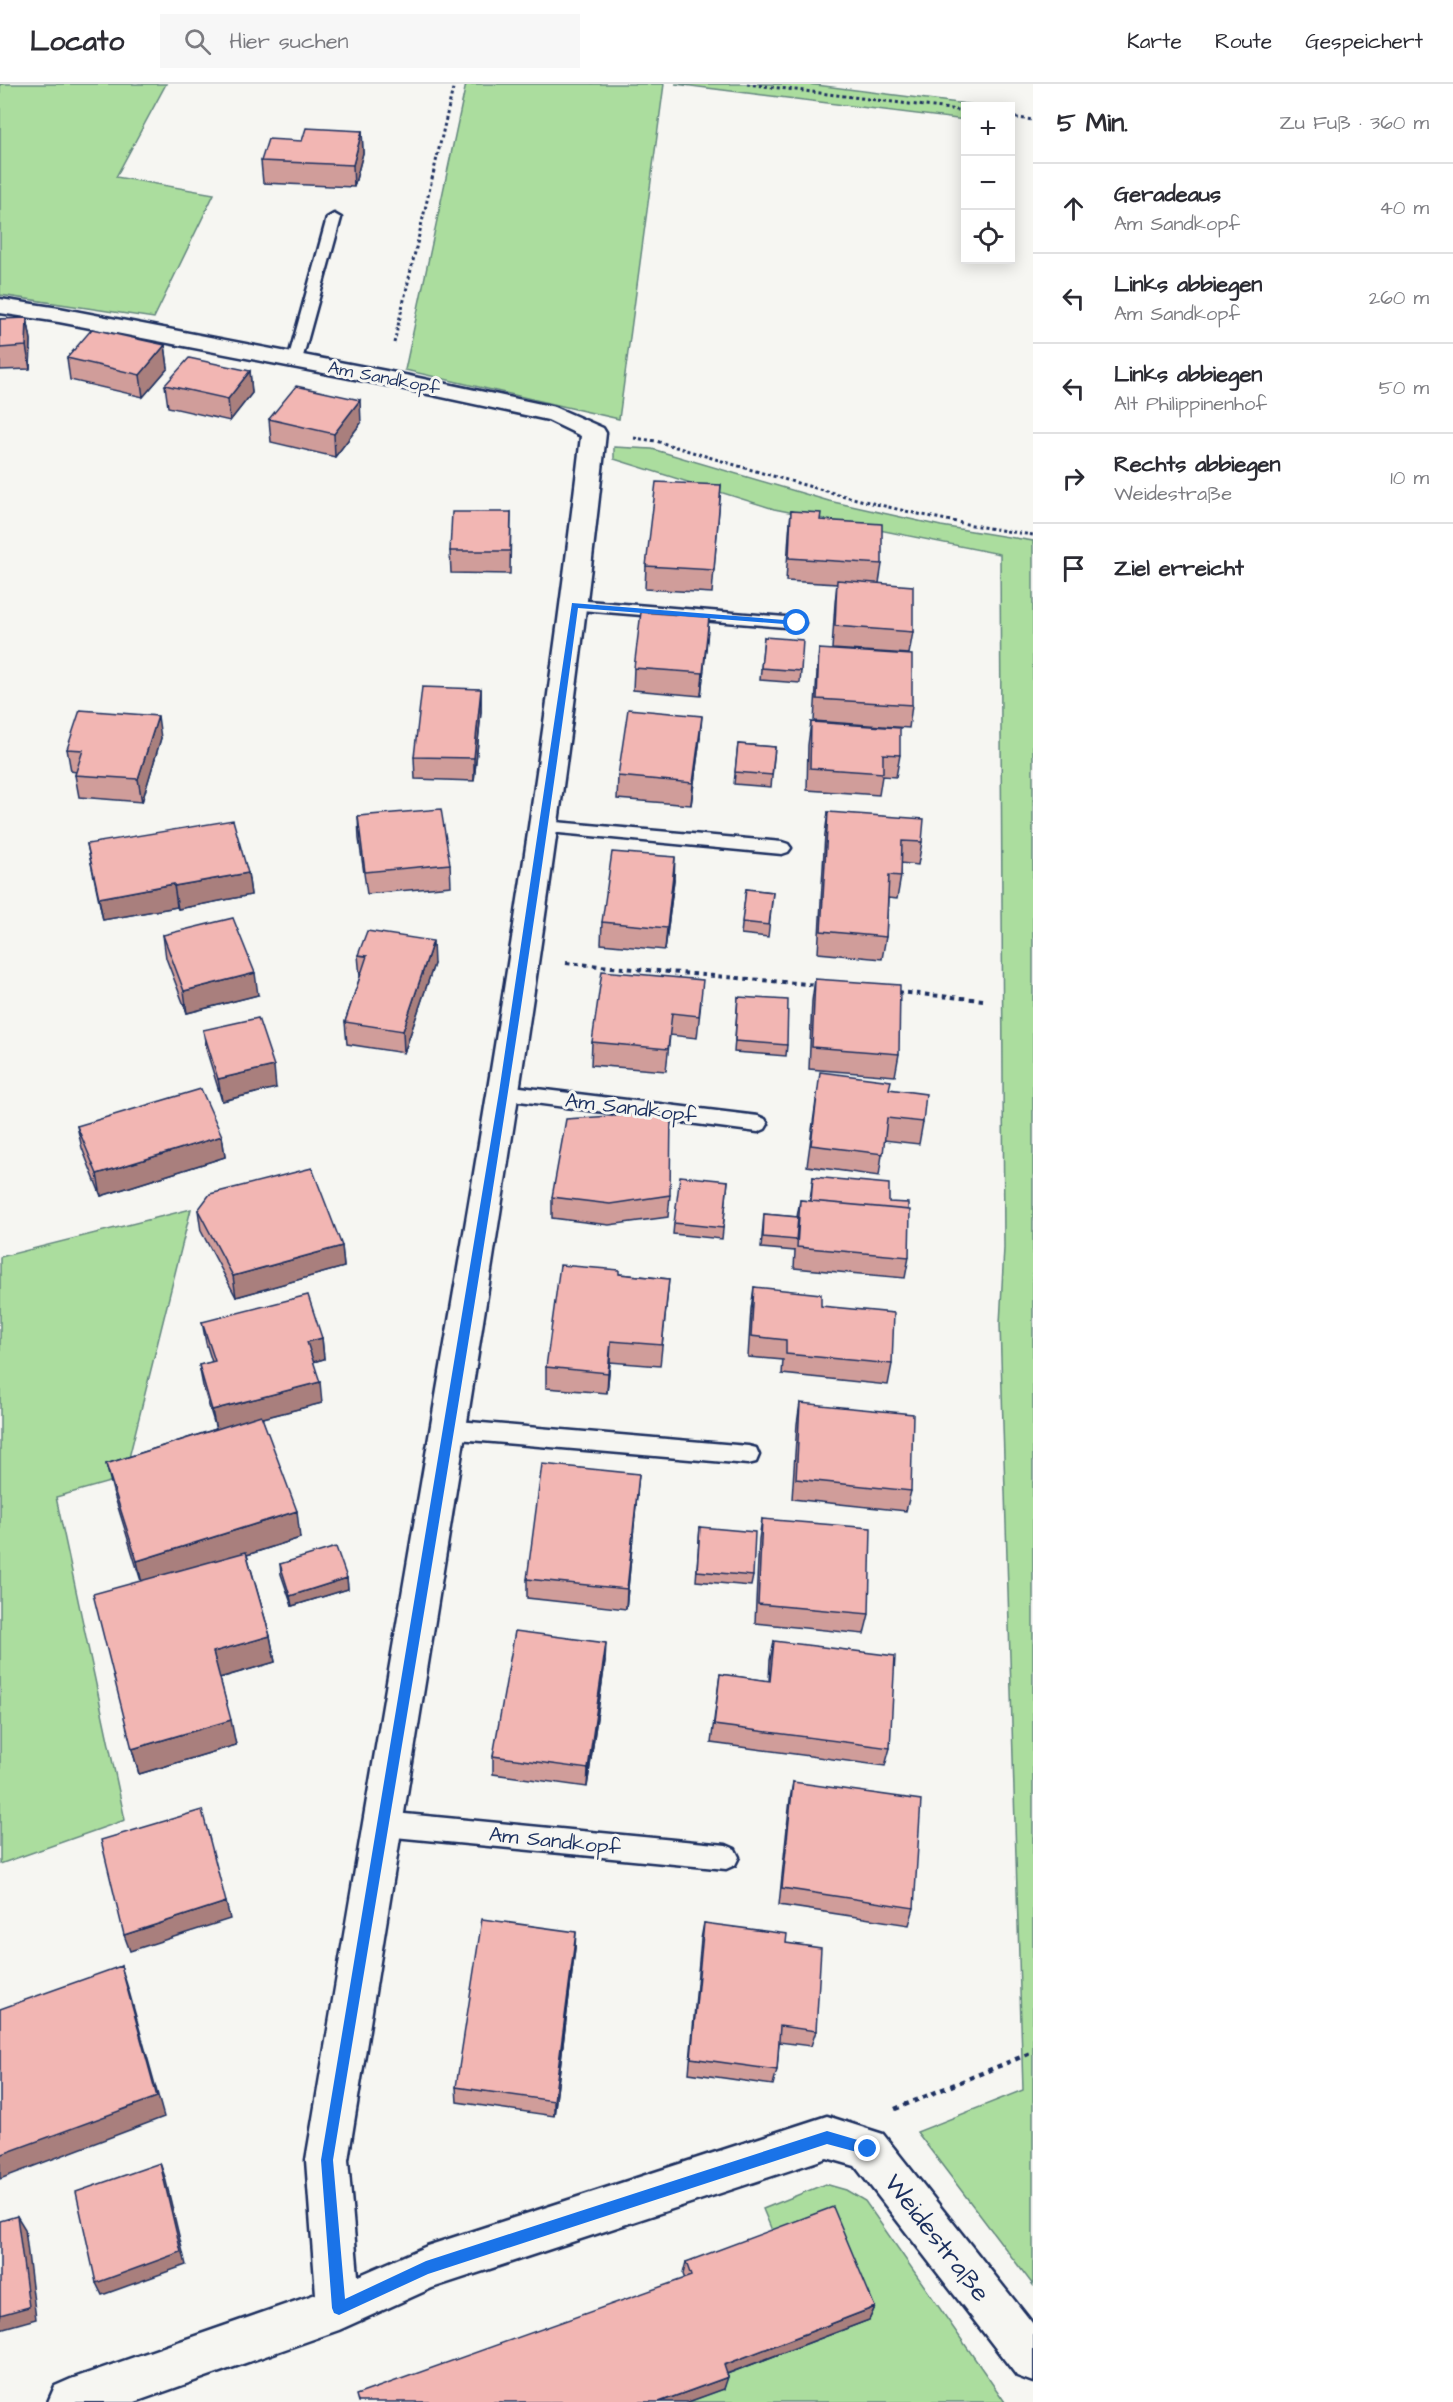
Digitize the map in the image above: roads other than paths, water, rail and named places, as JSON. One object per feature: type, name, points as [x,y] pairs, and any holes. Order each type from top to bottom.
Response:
[{"type":"street","name":"Am Sandkopf","points":[[0,306],[295,360],[555,414],[594,434],[574,605]]},
{"type":"street","points":[[71,2402],[339,2308],[327,2160],[384,1824],[446,1429],[504,1092],[544,827],[574,605]]},
{"type":"street","name":"Weidestraße","points":[[339,2308],[426,2268],[827,2138],[868,2149],[1033,2360]]},
{"type":"lane","points":[[295,360],[334,218]]},
{"type":"lane","points":[[574,605],[797,623]]},
{"type":"lane","points":[[544,827],[782,848]]},
{"type":"lane","name":"Am Sandkopf","points":[[504,1092],[758,1124]]},
{"type":"lane","points":[[446,1429],[748,1455]]},
{"type":"lane","name":"Am Sandkopf","points":[[384,1824],[726,1857]]}]
